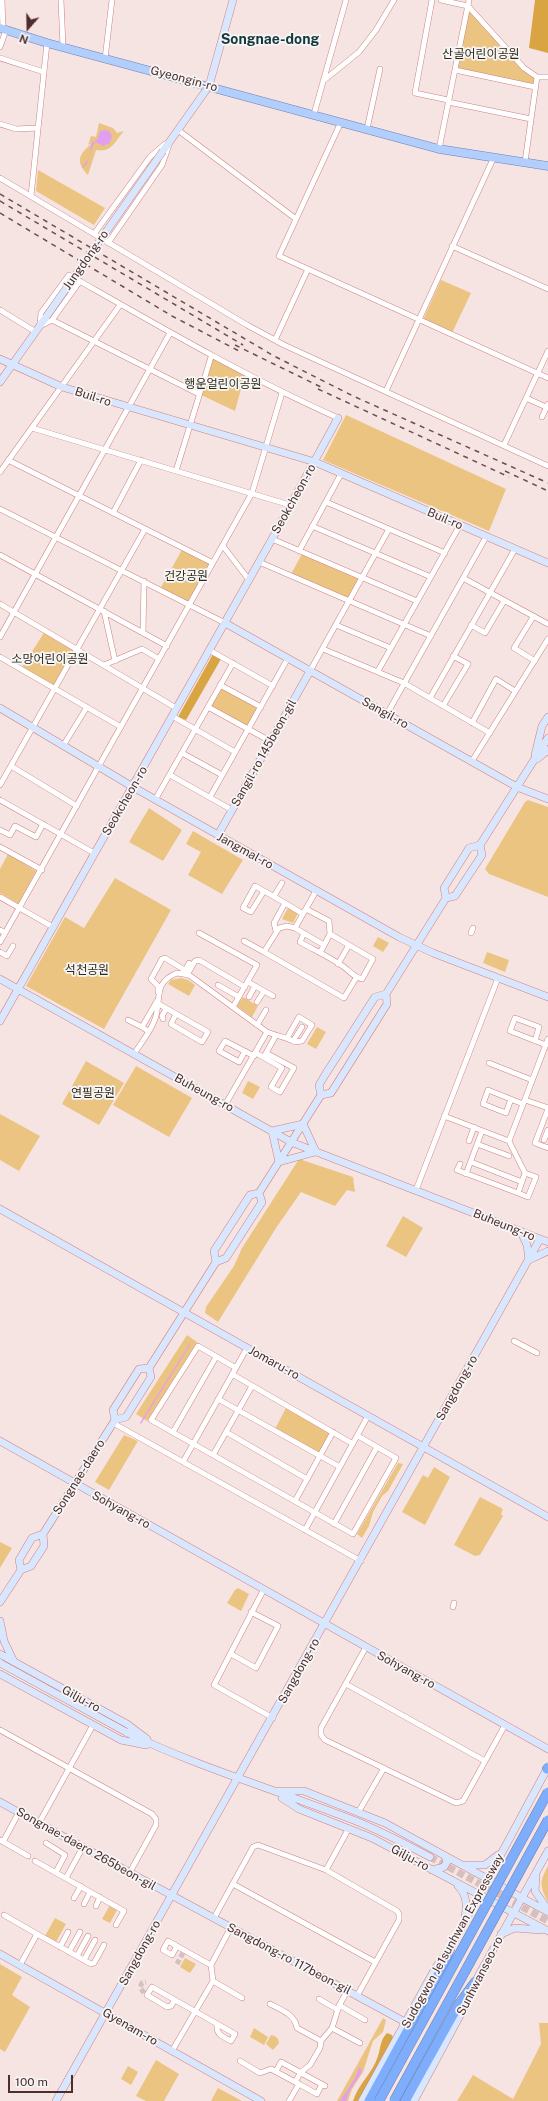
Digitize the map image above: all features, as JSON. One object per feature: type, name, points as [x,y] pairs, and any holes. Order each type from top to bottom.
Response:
[{"type":"highway","name":"Sudogwon Je1sunhwan Expressway","points":[[378,2101],[548,1792]]},
{"type":"highway","name":"Sudogwon Je1sunhwan Expressway","points":[[394,2101],[548,1820]]},
{"type":"highway","points":[[369,2101],[441,1970],[450,1949]]},
{"type":"highway","points":[[405,2101],[459,2004],[475,1982]]},
{"type":"main road","name":"Gyeongin-ro","points":[[3,29],[105,59],[439,148],[548,166]]},
{"type":"street","points":[[0,47],[3,29],[2,0]]},
{"type":"street","points":[[61,0],[63,47]]},
{"type":"street","points":[[105,59],[112,0]]},
{"type":"street","name":"Jungdong-ro","points":[[0,382],[38,329],[49,318],[209,86],[233,0]]},
{"type":"street","points":[[314,114],[346,0]]},
{"type":"street","points":[[323,82],[359,52],[376,30],[394,0]]},
{"type":"street","points":[[432,0],[414,93],[531,119]]},
{"type":"street","points":[[441,0],[468,3],[524,68],[537,77],[548,77]]},
{"type":"street","points":[[439,148],[468,3]]},
{"type":"street","points":[[30,196],[47,43]]},
{"type":"street","points":[[0,58],[44,72]]},
{"type":"street","points":[[367,129],[380,69]]},
{"type":"street","points":[[454,70],[535,87]]},
{"type":"street","points":[[526,162],[537,77]]},
{"type":"street","points":[[341,122],[279,256],[548,378]]},
{"type":"street","points":[[0,124],[16,130],[38,128]]},
{"type":"street","points":[[178,130],[296,219]]},
{"type":"street","name":"Jungdong-ro","points":[[94,234],[150,157],[172,139]]},
{"type":"street","name":"Jungdong-ro","points":[[108,243],[162,165],[172,139]]},
{"type":"street","points":[[386,392],[494,157]]},
{"type":"street","points":[[0,178],[275,340],[548,466]]},
{"type":"street","points":[[452,246],[548,289]]},
{"type":"street","points":[[275,340],[308,269]]},
{"type":"street","points":[[0,310],[38,329],[41,312],[68,275],[211,356],[282,393],[338,418]]},
{"type":"street","points":[[80,281],[49,318],[199,394]]},
{"type":"street","points":[[0,472],[120,305]]},
{"type":"street","points":[[0,637],[170,333]]},
{"type":"street","points":[[504,445],[548,351]]},
{"type":"street","points":[[176,470],[211,356]]},
{"type":"street","name":"Buil-ro","points":[[0,359],[12,366],[62,387],[128,408],[314,462],[548,563]]},
{"type":"street","points":[[0,942],[42,870],[252,494],[282,393]]},
{"type":"street","points":[[526,398],[547,406],[542,417]]},
{"type":"street","name":"Seokcheon-ro","points":[[0,1021],[94,853],[133,787],[338,418]]},
{"type":"street","points":[[32,428],[290,505]]},
{"type":"street","points":[[8,460],[213,563]]},
{"type":"street","points":[[113,513],[141,460]]},
{"type":"street","points":[[299,551],[341,474]]},
{"type":"street","points":[[326,502],[445,553]]},
{"type":"street","points":[[0,508],[190,604],[224,623]]},
{"type":"street","points":[[378,672],[460,525]]},
{"type":"street","points":[[312,526],[431,577]]},
{"type":"street","points":[[0,785],[77,649],[102,610],[145,529]]},
{"type":"street","points":[[310,671],[389,529]]},
{"type":"street","points":[[386,714],[486,537]]},
{"type":"street","points":[[272,539],[417,601]]},
{"type":"street","points":[[223,546],[249,580]]},
{"type":"street","points":[[430,698],[514,549]]},
{"type":"street","points":[[0,555],[167,646]]},
{"type":"street","points":[[258,562],[431,636]]},
{"type":"street","points":[[463,578],[548,624]]},
{"type":"street","points":[[143,633],[144,581]]},
{"type":"street","points":[[471,625],[485,633],[504,601]]},
{"type":"street","points":[[0,604],[176,708]]},
{"type":"street","points":[[102,610],[115,661]]},
{"type":"street","points":[[533,616],[514,648],[534,660]]},
{"type":"street","name":"Sangil-ro","points":[[224,623],[517,787],[548,799]]},
{"type":"street","points":[[336,625],[391,648]]},
{"type":"street","points":[[472,761],[548,639]]},
{"type":"street","points":[[323,649],[404,683],[490,733]]},
{"type":"street","points":[[104,665],[142,650],[159,659]]},
{"type":"street","points":[[209,650],[273,686]]},
{"type":"street","points":[[443,706],[468,664],[453,656]]},
{"type":"street","points":[[0,657],[121,727]]},
{"type":"street","points":[[210,798],[288,658]]},
{"type":"street","points":[[155,800],[233,663]]},
{"type":"street","name":"Sangil-ro 145beon-gil","points":[[218,835],[310,671]]},
{"type":"street","points":[[472,723],[496,679],[516,691]]},
{"type":"street","points":[[220,685],[261,707]]},
{"type":"street","points":[[63,746],[87,707]]},
{"type":"street","points":[[208,707],[270,741]]},
{"type":"street","name":"Jangmal-ro","points":[[0,708],[155,800],[316,891],[416,945],[548,997]]},
{"type":"street","points":[[172,716],[235,752]]},
{"type":"street","name":"Songnae-daero","points":[[533,763],[542,726],[548,717]]},
{"type":"street","name":"Songnae-daero","points":[[321,1095],[331,1093],[335,1087],[387,1004],[386,994],[446,898],[444,888],[470,848],[480,844],[548,738]]},
{"type":"street","name":"Songnae-daero","points":[[533,763],[548,750]]},
{"type":"street","points":[[182,753],[222,776]]},
{"type":"street","points":[[11,766],[77,806]]},
{"type":"street","points":[[170,775],[232,810]]},
{"type":"street","points":[[0,800],[94,853]]},
{"type":"street","points":[[0,830],[10,835],[15,826],[36,837],[43,824]]},
{"type":"street","name":"Songnae-daero","points":[[446,898],[456,896],[482,855],[480,844]]},
{"type":"street","points":[[0,846],[42,870]]},
{"type":"street","points":[[274,896],[282,883]]},
{"type":"street","points":[[264,891],[251,912],[243,908],[255,886],[274,896],[285,903],[329,921],[330,934],[320,953]]},
{"type":"street","points":[[295,928],[316,891]]},
{"type":"street","points":[[0,897],[53,928]]},
{"type":"street","points":[[276,931],[274,923],[285,903]]},
{"type":"street","points":[[264,952],[276,931],[287,926],[295,928],[324,945]]},
{"type":"street","points":[[0,930],[5,933]]},
{"type":"street","points":[[199,933],[257,965],[233,1007]]},
{"type":"street","points":[[304,933],[300,942],[338,964],[356,978],[362,979],[373,959],[330,934]]},
{"type":"street","points":[[244,941],[344,998],[356,978]]},
{"type":"street","points":[[338,964],[349,945]]},
{"type":"street","points":[[0,952],[7,956],[13,946]]},
{"type":"street","points":[[134,1054],[156,1018],[158,986],[151,979],[162,959],[165,958],[183,969],[186,974],[267,1032],[287,1038],[293,1042],[302,1041],[312,1025],[299,1017],[287,1038]]},
{"type":"street","points":[[158,992],[165,980],[171,976],[186,974],[195,961],[199,960],[273,996]]},
{"type":"street","points":[[186,974],[189,963]]},
{"type":"street","points":[[416,1190],[498,978]]},
{"type":"street","name":"Buheung-ro","points":[[0,979],[291,1142],[548,1242]]},
{"type":"street","points":[[218,985],[239,997]]},
{"type":"street","points":[[249,997],[255,986]]},
{"type":"street","points":[[257,1002],[264,991]]},
{"type":"street","name":"Songnae-daero","points":[[216,1262],[214,1251],[250,1195],[259,1193],[279,1162],[321,1095],[319,1085],[329,1069],[375,997],[386,994]]},
{"type":"street","points":[[157,1002],[166,1009],[176,1014],[208,1032],[202,1042],[171,1024],[176,1014]]},
{"type":"street","points":[[142,1027],[157,1002]]},
{"type":"street","points":[[163,1019],[162,1016],[166,1009]]},
{"type":"street","points":[[257,1025],[266,1010]]},
{"type":"street","points":[[509,1141],[547,1042],[535,1041],[510,1031],[514,1018],[539,1027],[535,1041]]},
{"type":"street","points":[[128,1020],[148,1031]]},
{"type":"street","points":[[293,1042],[302,1027]]},
{"type":"street","points":[[225,1105],[267,1032]]},
{"type":"street","points":[[265,1055],[276,1035]]},
{"type":"street","points":[[264,1038],[272,1043]]},
{"type":"street","points":[[245,1051],[239,1062],[219,1051],[225,1041],[255,1055],[265,1055],[285,1063],[294,1068],[280,1092],[271,1087],[285,1063]]},
{"type":"street","points":[[265,1055],[282,1068]]},
{"type":"street","points":[[489,1063],[532,1080]]},
{"type":"street","points":[[511,1099],[506,1113],[483,1104],[488,1090],[511,1099],[548,1109],[535,1143],[548,1148]]},
{"type":"street","points":[[444,1116],[509,1141],[525,1173],[536,1177],[528,1197],[466,1174],[458,1170],[460,1164]]},
{"type":"street","points":[[303,1124],[316,1152],[279,1162],[272,1131],[303,1124]]},
{"type":"street","points":[[542,1124],[548,1127]]},
{"type":"street","points":[[469,1141],[474,1127]]},
{"type":"street","points":[[466,1174],[482,1130]]},
{"type":"street","points":[[544,1140],[548,1130]]},
{"type":"street","points":[[477,1144],[509,1156]]},
{"type":"street","points":[[471,1162],[522,1182]]},
{"type":"street","points":[[518,1193],[525,1173]]},
{"type":"street","name":"Songnae-daero","points":[[114,1421],[126,1417],[151,1377],[149,1368],[216,1262],[226,1258],[262,1202],[259,1193]]},
{"type":"street","name":"Jomaru-ro","points":[[0,1209],[548,1517]]},
{"type":"street","points":[[521,1232],[527,1245],[529,1260],[548,1251]]},
{"type":"street","name":"Sangdong-ro","points":[[56,2101],[273,1718],[540,1239]]},
{"type":"street","points":[[514,1340],[537,1354]]},
{"type":"street","points":[[236,1368],[198,1346],[151,1420],[353,1534],[396,1458],[358,1436]]},
{"type":"street","points":[[183,1462],[247,1348]]},
{"type":"street","points":[[173,1432],[216,1357]]},
{"type":"street","name":"Songnae-daero","points":[[0,1602],[21,1570],[31,1566],[44,1546],[43,1534],[114,1421],[113,1410],[139,1370],[149,1368]]},
{"type":"street","points":[[232,1374],[353,1444]]},
{"type":"street","points":[[213,1455],[252,1386]]},
{"type":"street","points":[[218,1399],[340,1467]]},
{"type":"street","points":[[305,1530],[368,1416]]},
{"type":"street","points":[[114,1421],[183,1462],[361,1561]]},
{"type":"street","points":[[226,1432],[307,1478]]},
{"type":"street","points":[[295,1501],[333,1432]]},
{"type":"street","name":"Sohyang-ro","points":[[0,1442],[264,1589],[548,1750]]},
{"type":"street","points":[[334,1524],[377,1447]]},
{"type":"street","name":"Songnae-daero","points":[[21,1570],[19,1560],[32,1538],[43,1534]]},
{"type":"street","points":[[264,1589],[214,1685],[273,1718]]},
{"type":"street","points":[[231,1654],[256,1668],[278,1626],[251,1612]]},
{"type":"street","points":[[0,1621],[4,1641],[14,1662],[5,1662],[1,1670],[2,1676]]},
{"type":"street","points":[[366,1647],[321,1728],[321,1735],[325,1740],[456,1803],[463,1801],[505,1725]]},
{"type":"street","name":"Gilju-ro","points":[[0,1654],[127,1724],[158,1748]]},
{"type":"street","name":"Gilju-ro","points":[[0,1663],[158,1748],[270,1791],[348,1818],[390,1836],[430,1857]]},
{"type":"street","name":"Gilju-ro","points":[[2,1676],[121,1740],[158,1748]]},
{"type":"street","points":[[346,1684],[485,1761]]},
{"type":"street","points":[[39,1823],[93,1725]]},
{"type":"street","points":[[0,1730],[152,1814],[156,1819],[156,1825],[130,1872]]},
{"type":"street","points":[[359,1811],[384,1768]]},
{"type":"street","points":[[362,2101],[436,1967],[450,1949],[548,1768]]},
{"type":"street","name":"Gilju-ro","points":[[270,1791],[304,1791],[359,1811],[385,1823],[486,1880],[548,1911]]},
{"type":"street","name":"Gilju-ro","points":[[270,1791],[299,1809],[372,1838],[546,1931]]},
{"type":"street","name":"Songnae-daero 265beon-gil","points":[[0,1802],[172,1896]]},
{"type":"street","points":[[19,1812],[1,1841],[28,1856]]},
{"type":"street","points":[[326,1870],[349,1828]]},
{"type":"street","points":[[460,1865],[485,1865],[494,1859],[507,1842]]},
{"type":"street","points":[[46,1843],[65,1855],[56,1872]]},
{"type":"street","points":[[214,1918],[253,1847],[258,1845],[326,1870],[397,1911],[399,1914],[399,1920],[357,1996]]},
{"type":"street","points":[[66,1878],[83,1847]]},
{"type":"street","name":"Sunhwanseo-ro","points":[[414,2101],[464,2008],[475,1982],[548,1851]]},
{"type":"street","points":[[432,1870],[444,1867],[447,1862],[445,1856]]},
{"type":"street","points":[[35,1861],[124,1911],[116,1925]]},
{"type":"street","points":[[537,1871],[535,1891],[548,1911]]},
{"type":"street","points":[[452,1881],[463,1891],[466,1900],[465,1921]]},
{"type":"street","points":[[233,1884],[375,1962]]},
{"type":"street","points":[[74,1898],[81,1886]]},
{"type":"street","points":[[84,1904],[90,1892]]},
{"type":"street","name":"Sangdong-ro 117beon-gil","points":[[172,1896],[405,2022]]},
{"type":"street","points":[[96,1906],[100,1898]]},
{"type":"street","points":[[4,1916],[91,1964],[94,1964],[104,1945]]},
{"type":"street","points":[[172,2051],[213,1981],[210,1965],[231,1927]]},
{"type":"street","points":[[501,1934],[515,1928],[546,1931]]},
{"type":"street","points":[[60,1946],[68,1932]]},
{"type":"street","points":[[69,1952],[80,1932]]},
{"type":"street","points":[[20,1965],[37,1934]]},
{"type":"street","points":[[77,1956],[88,1936]]},
{"type":"street","points":[[84,1960],[95,1940]]},
{"type":"street","points":[[177,1946],[184,1952],[210,1965]]},
{"type":"street","name":"Gyenam-ro","points":[[0,1954],[261,2101]]},
{"type":"street","points":[[213,1981],[242,1998]]},
{"type":"street","points":[[175,2000],[171,2006],[167,2007],[145,1994],[152,1986],[217,2024]]},
{"type":"street","points":[[289,2101],[300,2072],[310,2065],[320,2048],[321,2041],[332,2028],[339,2007],[347,1991]]},
{"type":"street","points":[[319,1999],[366,2020]]},
{"type":"street","points":[[270,2004],[293,2016],[296,2021],[297,2028],[321,2041]]},
{"type":"street","points":[[332,2028],[360,2043]]},
{"type":"street","points":[[240,2062],[260,2073],[271,2069],[276,2071],[317,2094],[324,2085],[281,2062],[276,2071]]},
{"type":"green space","name":"산골어린이공원","points":[[469,8],[536,77],[534,85],[456,70]]},
{"type":"green space","points":[[99,123],[113,128],[117,133],[124,131],[110,148],[106,150],[96,150],[88,175],[83,170],[81,165],[81,156],[95,141],[88,145],[91,136],[96,137]]},
{"type":"green space","points":[[38,170],[105,208],[94,225],[36,191]]},
{"type":"green space","points":[[441,280],[471,293],[452,333],[423,320]]},
{"type":"green space","name":"행운얼린이공원","points":[[211,357],[245,374],[235,411],[199,394]]},
{"type":"green space","points":[[346,415],[506,489],[489,531],[323,460]]},
{"type":"green space","name":"건강공원","points":[[183,548],[213,563],[190,604],[160,589]]},
{"type":"green space","points":[[303,552],[363,577],[350,601],[290,576]]},
{"type":"green space","name":"소망어린이공원","points":[[45,631],[77,649],[55,689],[21,669]]},
{"type":"green space","points":[[220,685],[261,707],[248,730],[208,707]]},
{"type":"green space","points":[[528,800],[548,807],[548,897],[489,874],[485,869],[525,802]]},
{"type":"green space","points":[[149,808],[182,830],[163,861],[129,842]]},
{"type":"green space","points":[[193,831],[243,860],[222,894],[188,875],[201,852],[186,844]]},
{"type":"green space","points":[[8,854],[36,871],[18,904],[0,893],[0,869]]},
{"type":"green space","name":"석천공원","points":[[115,878],[171,910],[104,1029],[26,986],[65,917],[84,928]]},
{"type":"green space","points":[[288,908],[298,913],[293,923],[282,919]]},
{"type":"green space","points":[[378,937],[389,943],[383,952],[373,946]]},
{"type":"green space","points":[[487,952],[509,960],[505,972],[483,963]]},
{"type":"green space","points":[[181,978],[188,980],[195,985],[189,996],[168,984],[171,980]]},
{"type":"green space","points":[[243,997],[258,1006],[252,1017],[237,1006]]},
{"type":"green space","points":[[317,1027],[326,1032],[316,1049],[307,1044]]},
{"type":"green space","name":"연필공원","points":[[86,1061],[124,1083],[99,1125],[62,1104]]},
{"type":"green space","points":[[136,1066],[192,1098],[169,1137],[113,1105]]},
{"type":"green space","points":[[248,1081],[260,1087],[253,1099],[242,1093]]},
{"type":"green space","points":[[0,1114],[40,1136],[19,1171],[0,1160]]},
{"type":"green space","points":[[299,1159],[353,1177],[355,1192],[347,1190],[335,1206],[301,1192],[276,1228],[218,1322],[205,1313],[206,1307],[234,1266],[242,1248]]},
{"type":"green space","points":[[403,1216],[423,1228],[406,1257],[386,1246]]},
{"type":"green space","points":[[187,1335],[197,1342],[147,1421],[136,1414]]},
{"type":"green space","points":[[286,1408],[332,1433],[320,1454],[275,1429]]},
{"type":"green space","points":[[124,1435],[138,1441],[109,1490],[95,1482]]},
{"type":"green space","points":[[398,1463],[403,1464],[388,1491],[382,1496],[373,1512],[369,1526],[362,1538],[357,1534]]},
{"type":"green space","points":[[434,1467],[450,1477],[425,1525],[402,1512],[423,1475],[428,1478]]},
{"type":"green space","points":[[480,1497],[503,1509],[501,1514],[503,1516],[480,1555],[475,1556],[454,1545]]},
{"type":"green space","points":[[0,1542],[12,1548],[0,1568]]},
{"type":"green space","points":[[238,1588],[249,1594],[241,1611],[227,1603],[235,1590]]},
{"type":"green space","points":[[548,1866],[548,1902],[543,1892],[542,1880]]},
{"type":"green space","points":[[110,1905],[117,1910],[110,1923],[102,1919]]},
{"type":"green space","points":[[55,1918],[66,1924],[56,1942],[45,1936]]},
{"type":"green space","points":[[185,1958],[196,1964],[190,1973],[180,1967]]},
{"type":"green space","points":[[0,1964],[22,1977],[12,1995],[30,2007],[5,2052],[0,2049]]},
{"type":"green space","points":[[383,2018],[386,2020],[383,2032],[373,2041],[363,2072],[352,2089],[348,2101],[337,2101]]},
{"type":"green space","points":[[539,2023],[548,2023],[548,2101],[457,2101],[473,2075],[513,2099],[541,2044]]},
{"type":"green space","points":[[254,2028],[268,2037],[264,2045],[250,2037]]},
{"type":"green space","points":[[271,2035],[278,2039],[279,2043],[273,2050],[266,2044]]},
{"type":"green space","points":[[156,2060],[179,2074],[164,2101],[146,2101],[136,2096]]},
{"type":"green space","points":[[128,2066],[138,2072],[131,2085],[121,2079]]},
{"type":"green space","points":[[218,2088],[242,2101],[211,2101]]},
{"type":"shaded area","points":[[535,0],[548,0],[548,53],[529,48]]},
{"type":"shaded area","points":[[100,131],[109,131],[112,136],[110,143],[103,146],[95,142],[90,155],[91,143],[97,140]]},
{"type":"shaded area","points":[[89,158],[88,162],[83,168],[82,167]]},
{"type":"shaded area","points":[[213,654],[221,659],[186,720],[178,717]]},
{"type":"shaded area","points":[[190,1343],[190,1345],[141,1424],[140,1423]]},
{"type":"shaded area","points":[[387,2033],[392,2035],[393,2038],[358,2101],[353,2101],[358,2089],[376,2062],[382,2041]]},
{"type":"shaded area","points":[[359,2067],[362,2070],[349,2092],[346,2101],[340,2101],[355,2078]]},
{"type":"tunnel","points":[[430,1857],[548,1921]]},
{"type":"tunnel","points":[[177,1964],[183,1953]]},
{"type":"tunnel","points":[[144,1993],[140,1987],[142,1983],[146,1982]]},
{"type":"railway","points":[[0,194],[274,356],[353,396],[548,483]]},
{"type":"railway","points":[[0,201],[243,345]]},
{"type":"railway","points":[[0,213],[172,316],[239,351]]},
{"type":"railway","points":[[235,345],[325,389]]},
{"type":"railway","points":[[318,389],[509,477]]},
{"type":"railway","points":[[505,471],[548,491]]},
{"type":"district","name":"Songnae-dong","points":[[270,40]]}]
